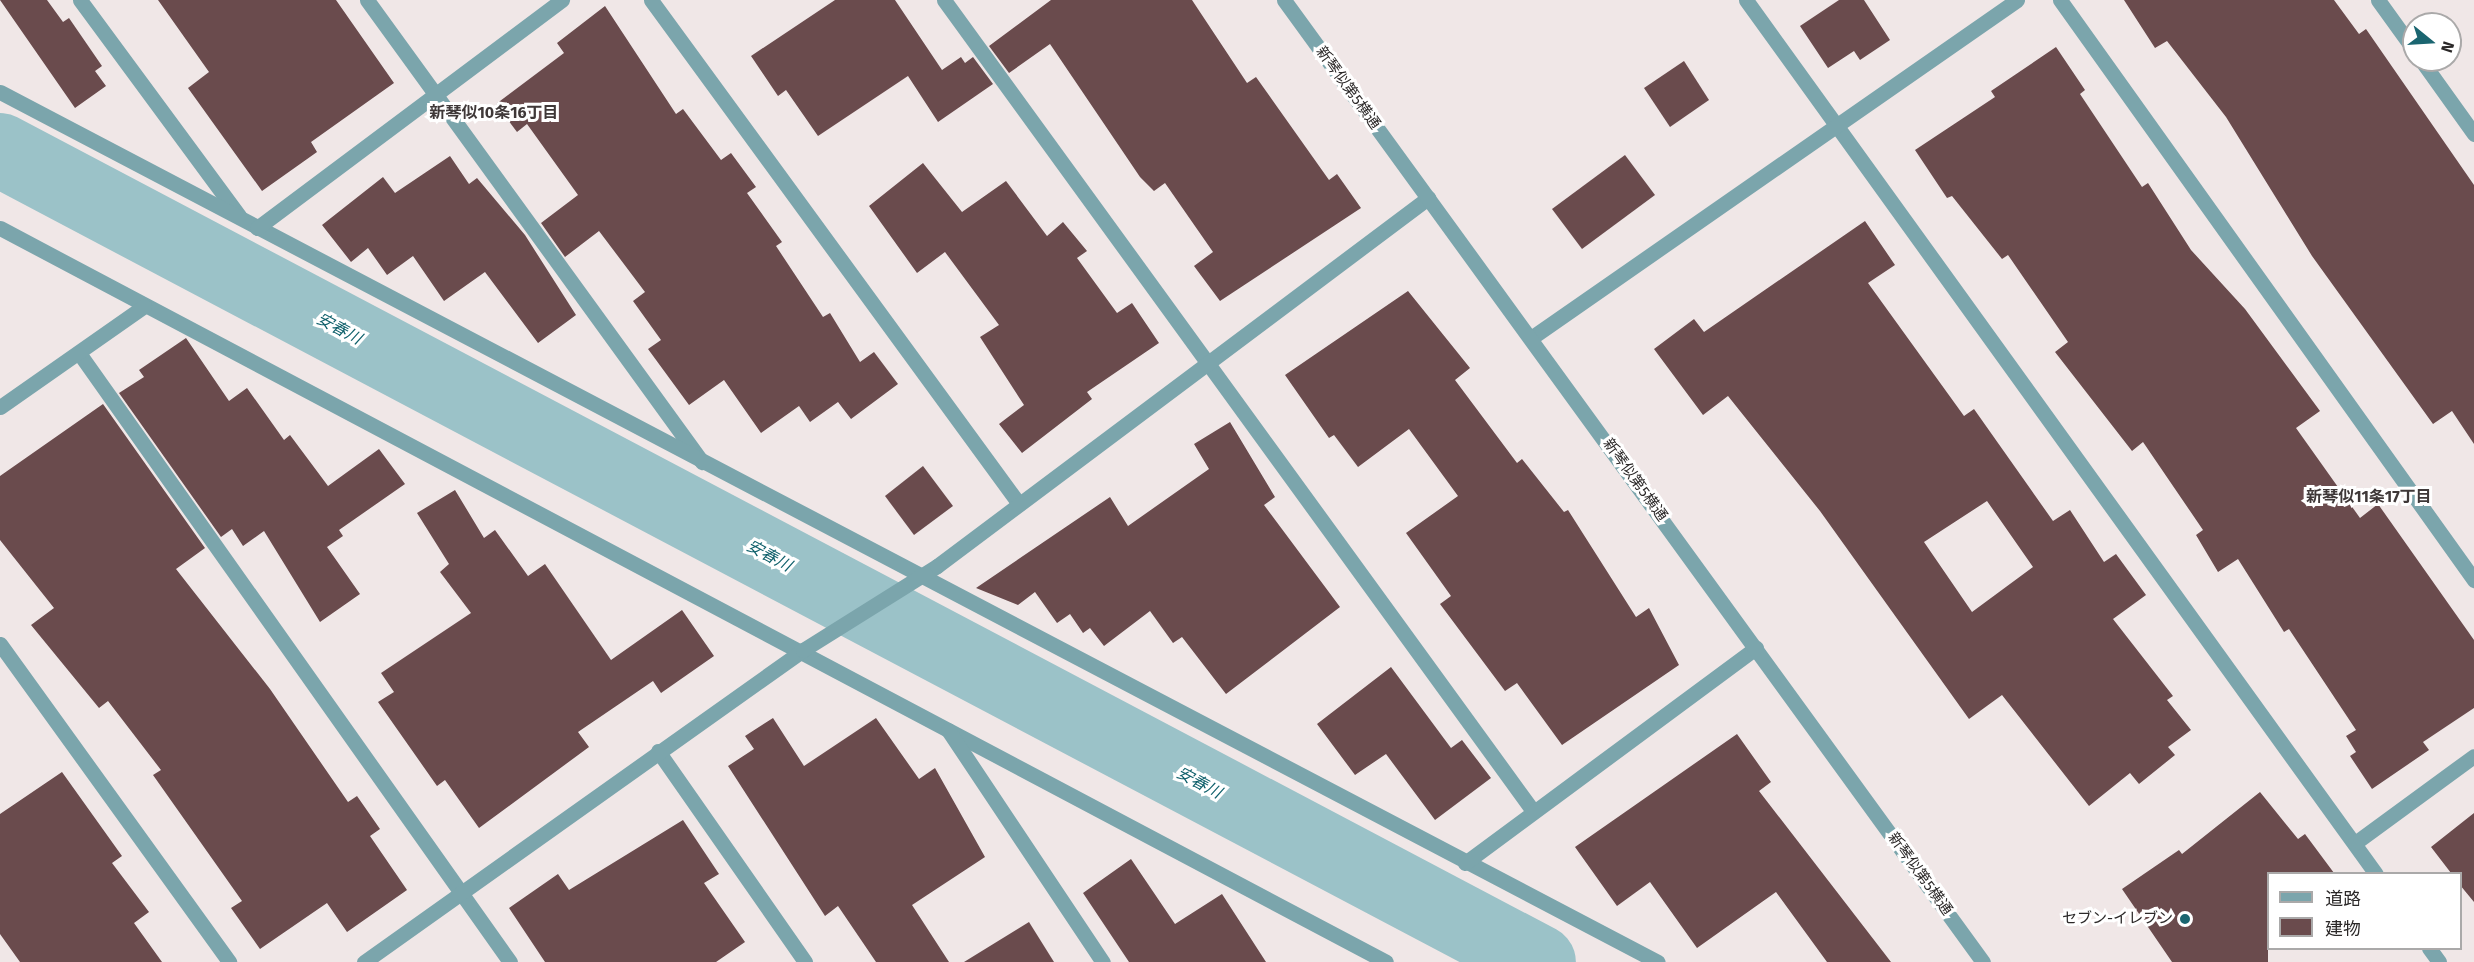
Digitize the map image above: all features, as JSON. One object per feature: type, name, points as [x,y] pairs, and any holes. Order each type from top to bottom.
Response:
[{"type":"street","points":[[80,0],[240,219]]},
{"type":"street","points":[[367,0],[704,465]]},
{"type":"street","points":[[257,228],[562,0]]},
{"type":"street","points":[[651,0],[1019,504]]},
{"type":"street","points":[[944,0],[1533,811]]},
{"type":"street","name":"新琴似第5横通","points":[[1284,0],[1983,962]]},
{"type":"street","points":[[1746,0],[2375,872]]},
{"type":"street","points":[[1531,338],[2017,0]]},
{"type":"street","points":[[2060,0],[2474,580]]},
{"type":"street","points":[[2378,0],[2402,33]]},
{"type":"street","points":[[2430,72],[2474,134]]},
{"type":"street","points":[[0,92],[704,465],[1658,962]]},
{"type":"street","points":[[364,962],[803,650],[918,577],[1428,198]]},
{"type":"street","points":[[0,228],[144,306],[803,650],[1386,962]]},
{"type":"street","points":[[0,407],[144,306]]},
{"type":"street","points":[[79,353],[510,962]]},
{"type":"street","points":[[0,644],[229,962]]},
{"type":"street","points":[[1465,863],[1756,648]]},
{"type":"street","points":[[946,727],[1102,962]]},
{"type":"street","points":[[658,751],[805,962]]},
{"type":"street","points":[[2355,843],[2474,756]]},
{"type":"building","points":[[0,0],[47,0],[63,22],[69,18],[102,66],[95,71],[106,86],[75,108]]},
{"type":"building","points":[[158,0],[336,0],[394,83],[311,142],[317,152],[262,191],[188,88],[209,72]]},
{"type":"building","points":[[835,0],[895,0],[942,70],[961,57],[965,63],[973,57],[993,84],[938,122],[908,76],[818,136],[786,90],[778,96],[751,56]]},
{"type":"building","points":[[1051,0],[1192,0],[1247,83],[1256,77],[1329,180],[1337,174],[1361,208],[1220,301],[1194,266],[1213,252],[1165,183],[1154,191],[1140,177],[1050,44],[1009,73],[989,46]]},
{"type":"building","points":[[1839,0],[1864,0],[1890,40],[1860,60],[1854,51],[1828,68],[1800,26]]},
{"type":"building","points":[[2124,0],[2334,0],[2359,34],[2366,29],[2474,185],[2474,444],[2452,411],[2433,424],[2312,256],[2226,117],[2167,41],[2155,48]]},
{"type":"building","points":[[605,6],[676,114],[683,109],[721,160],[731,153],[756,187],[747,193],[782,242],[776,246],[823,317],[830,313],[860,362],[874,352],[898,384],[851,419],[838,402],[810,422],[799,406],[761,433],[724,380],[689,405],[648,349],[661,340],[633,301],[645,292],[599,231],[565,257],[541,223],[578,195],[527,124],[517,132],[496,104],[564,53],[557,43]]},
{"type":"building","points":[[2056,47],[2085,90],[2080,94],[2142,187],[2148,183],[2191,250],[2245,309],[2320,411],[2296,428],[2360,518],[2378,504],[2474,640],[2474,708],[2423,742],[2429,750],[2372,789],[2350,756],[2356,752],[2346,736],[2356,730],[2289,629],[2284,632],[2238,559],[2218,572],[2196,535],[2203,530],[2143,442],[2132,451],[2055,352],[2068,342],[2008,255],[2002,259],[1952,196],[1947,198],[1915,150],[1995,97],[1991,91]]},
{"type":"building","points":[[1684,61],[1709,100],[1670,127],[1644,88]]},
{"type":"building","points":[[1625,155],[1655,195],[1582,249],[1552,209]]},
{"type":"building","points":[[450,156],[469,184],[477,178],[525,235],[576,315],[538,343],[485,272],[444,301],[413,256],[387,275],[368,248],[351,262],[322,225],[383,177],[395,193]]},
{"type":"building","points":[[923,163],[962,212],[1006,181],[1047,236],[1063,222],[1087,251],[1077,258],[1117,313],[1132,303],[1159,343],[1087,392],[1092,399],[1022,453],[999,424],[1024,405],[980,337],[999,325],[945,252],[917,273],[869,206]]},
{"type":"building","points":[[1865,221],[1895,265],[1868,283],[1964,416],[1974,409],[2053,521],[2070,510],[2104,562],[2116,554],[2146,595],[2113,619],[2173,696],[2167,700],[2191,730],[2168,747],[2175,755],[2139,784],[2130,773],[2089,806],[2002,695],[1969,719],[1820,511],[1728,396],[1703,415],[1654,349],[1694,319],[1704,332]],"holes":[[[1987,501],[2033,567],[1972,612],[1924,542]]]},
{"type":"building","points":[[1408,291],[1470,368],[1455,380],[1517,463],[1522,459],[1564,512],[1568,510],[1636,617],[1649,608],[1679,665],[1562,745],[1517,683],[1505,691],[1440,604],[1451,596],[1406,533],[1458,496],[1409,429],[1358,467],[1334,435],[1329,438],[1285,375]]},
{"type":"building","points":[[186,338],[229,401],[247,388],[284,440],[290,435],[328,486],[379,449],[405,484],[339,530],[343,536],[327,547],[360,594],[320,622],[264,531],[243,546],[232,529],[221,537],[119,393],[144,377],[139,370]]},
{"type":"building","points":[[103,404],[205,548],[176,569],[270,689],[348,802],[357,796],[380,829],[370,836],[407,890],[347,932],[327,903],[260,949],[231,908],[242,901],[153,775],[161,770],[108,701],[99,708],[31,625],[54,608],[0,540],[0,476]]},
{"type":"building","points":[[1230,422],[1275,497],[1264,505],[1340,607],[1226,694],[1182,637],[1173,643],[1150,611],[1104,646],[1090,628],[1083,633],[1070,614],[1057,623],[1035,592],[1018,605],[976,588],[1110,497],[1128,526],[1209,469],[1194,444]]},
{"type":"building","points":[[923,466],[953,506],[914,535],[885,496]]},
{"type":"building","points":[[455,490],[484,538],[495,530],[528,576],[545,564],[611,660],[682,610],[714,656],[661,693],[653,681],[578,732],[589,747],[479,828],[445,780],[437,786],[378,702],[394,692],[381,673],[471,613],[440,572],[449,564],[417,513]]},
{"type":"building","points":[[1391,667],[1451,748],[1462,740],[1491,778],[1435,820],[1386,754],[1355,775],[1317,724]]},
{"type":"building","points":[[773,718],[804,766],[876,718],[919,779],[935,768],[985,857],[912,905],[949,962],[876,962],[838,906],[825,916],[728,766],[754,749],[745,736]]},
{"type":"building","points":[[1737,734],[1771,782],[1759,791],[1891,962],[1827,962],[1776,892],[1697,948],[1650,882],[1617,906],[1575,847]]},
{"type":"building","points":[[62,772],[122,856],[112,863],[149,912],[134,923],[162,962],[20,962],[0,934],[0,814]]},
{"type":"building","points":[[2260,792],[2298,839],[2305,834],[2333,872],[2267,872],[2268,962],[2172,962],[2122,889],[2179,850],[2182,854]]},
{"type":"building","points":[[2474,813],[2474,902],[2462,887],[2462,872],[2450,872],[2431,847]]},
{"type":"building","points":[[683,820],[719,874],[704,883],[745,942],[716,962],[545,962],[509,908],[558,874],[569,890]]},
{"type":"building","points":[[1131,859],[1175,924],[1222,894],[1266,962],[1129,962],[1083,893]]},
{"type":"building","points":[[1029,922],[1054,962],[964,962]]},
{"type":"waterway","name":"安春川","points":[[0,150],[1539,962]]},
{"type":"place","name":"セブン-イレブン","points":[[2185,919]]},
{"type":"district","name":"新琴似10条16丁目","points":[[494,113]]},
{"type":"district","name":"新琴似11条17丁目","points":[[2369,497]]}]
